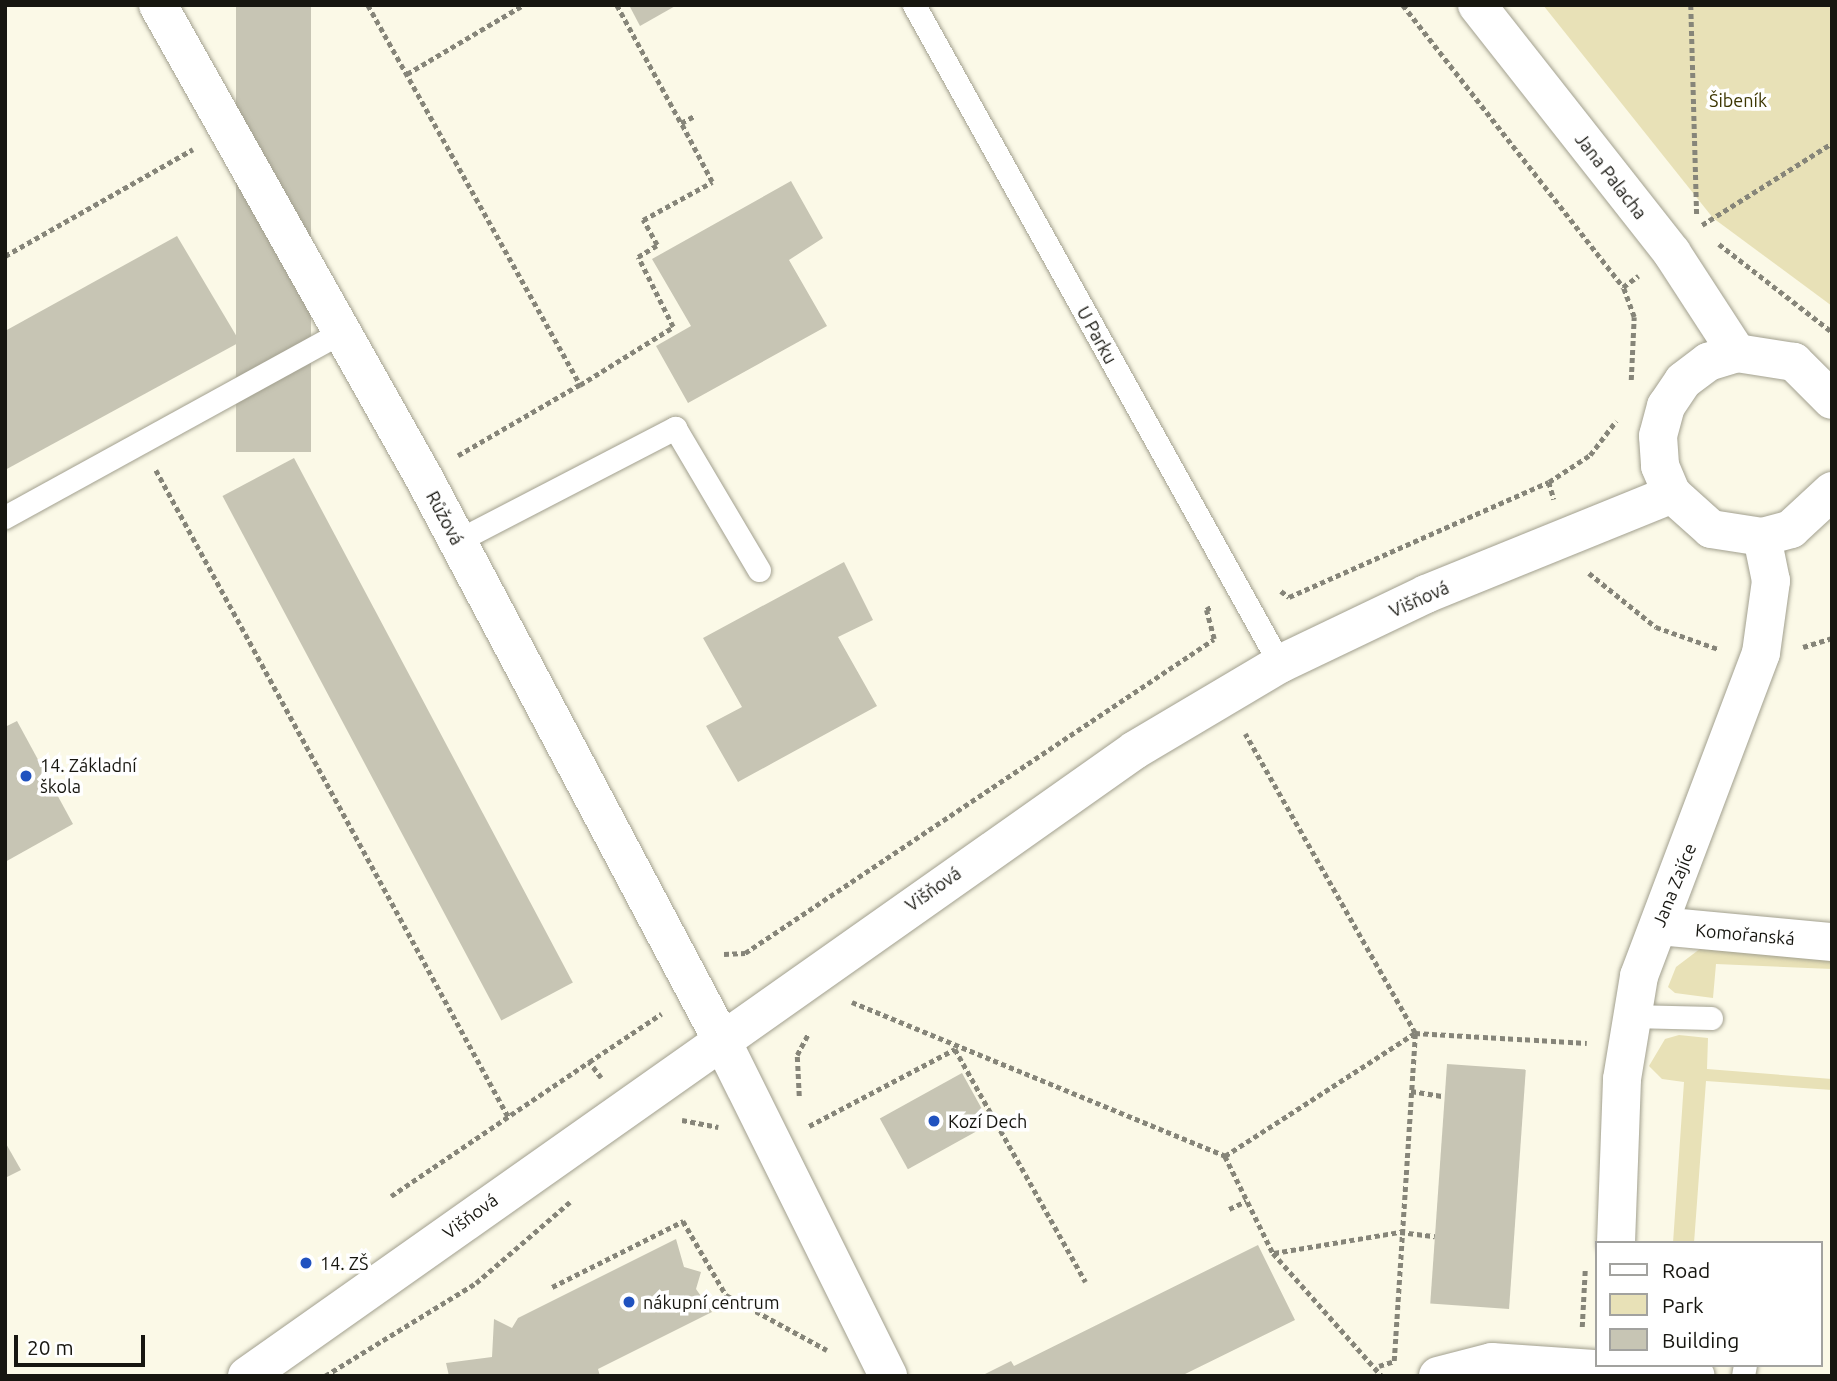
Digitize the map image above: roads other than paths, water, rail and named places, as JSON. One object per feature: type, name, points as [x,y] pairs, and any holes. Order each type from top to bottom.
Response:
[{"type":"street","name":"Růžová","points":[[158,5],[423,476],[720,1037],[888,1376]]},
{"type":"street","name":"Jana Palacha","points":[[1477,5],[1672,253],[1737,353]]},
{"type":"street","points":[[1832,400],[1794,362],[1766,353],[1737,353],[1708,362],[1683,381],[1666,406],[1658,436],[1660,466],[1672,494],[1711,529],[1762,537],[1791,529],[1832,491]]},
{"type":"street","name":"Višňová","points":[[247,1376],[720,1037],[1135,750],[1280,664],[1426,594],[1672,494]]},
{"type":"street","name":"Jana Zajíce","points":[[1602,1241],[1632,1016],[1658,926],[1761,653],[1771,581],[1762,537]]},
{"type":"street","name":"Komořanská","points":[[1658,926],[1832,942]]},
{"type":"street","points":[[1422,1367],[1492,1362],[1596,1366]]},
{"type":"street","points":[[1611,1367],[1696,1376]]},
{"type":"lane","name":"U Parku","points":[[914,5],[1280,664]]},
{"type":"lane","points":[[5,517],[342,332]]},
{"type":"lane","points":[[457,541],[675,428],[759,570]]},
{"type":"lane","points":[[1632,1016],[1711,1018]]},
{"type":"place","name":"14. Základní škola","points":[[26,776]]},
{"type":"place","name":"Kozí Dech","points":[[934,1121]]},
{"type":"place","name":"14. ZŠ","points":[[306,1263]]},
{"type":"place","name":"nákupní centrum","points":[[629,1302]]},
{"type":"park label","name":"Šibeník","points":[[1738,100]]}]
